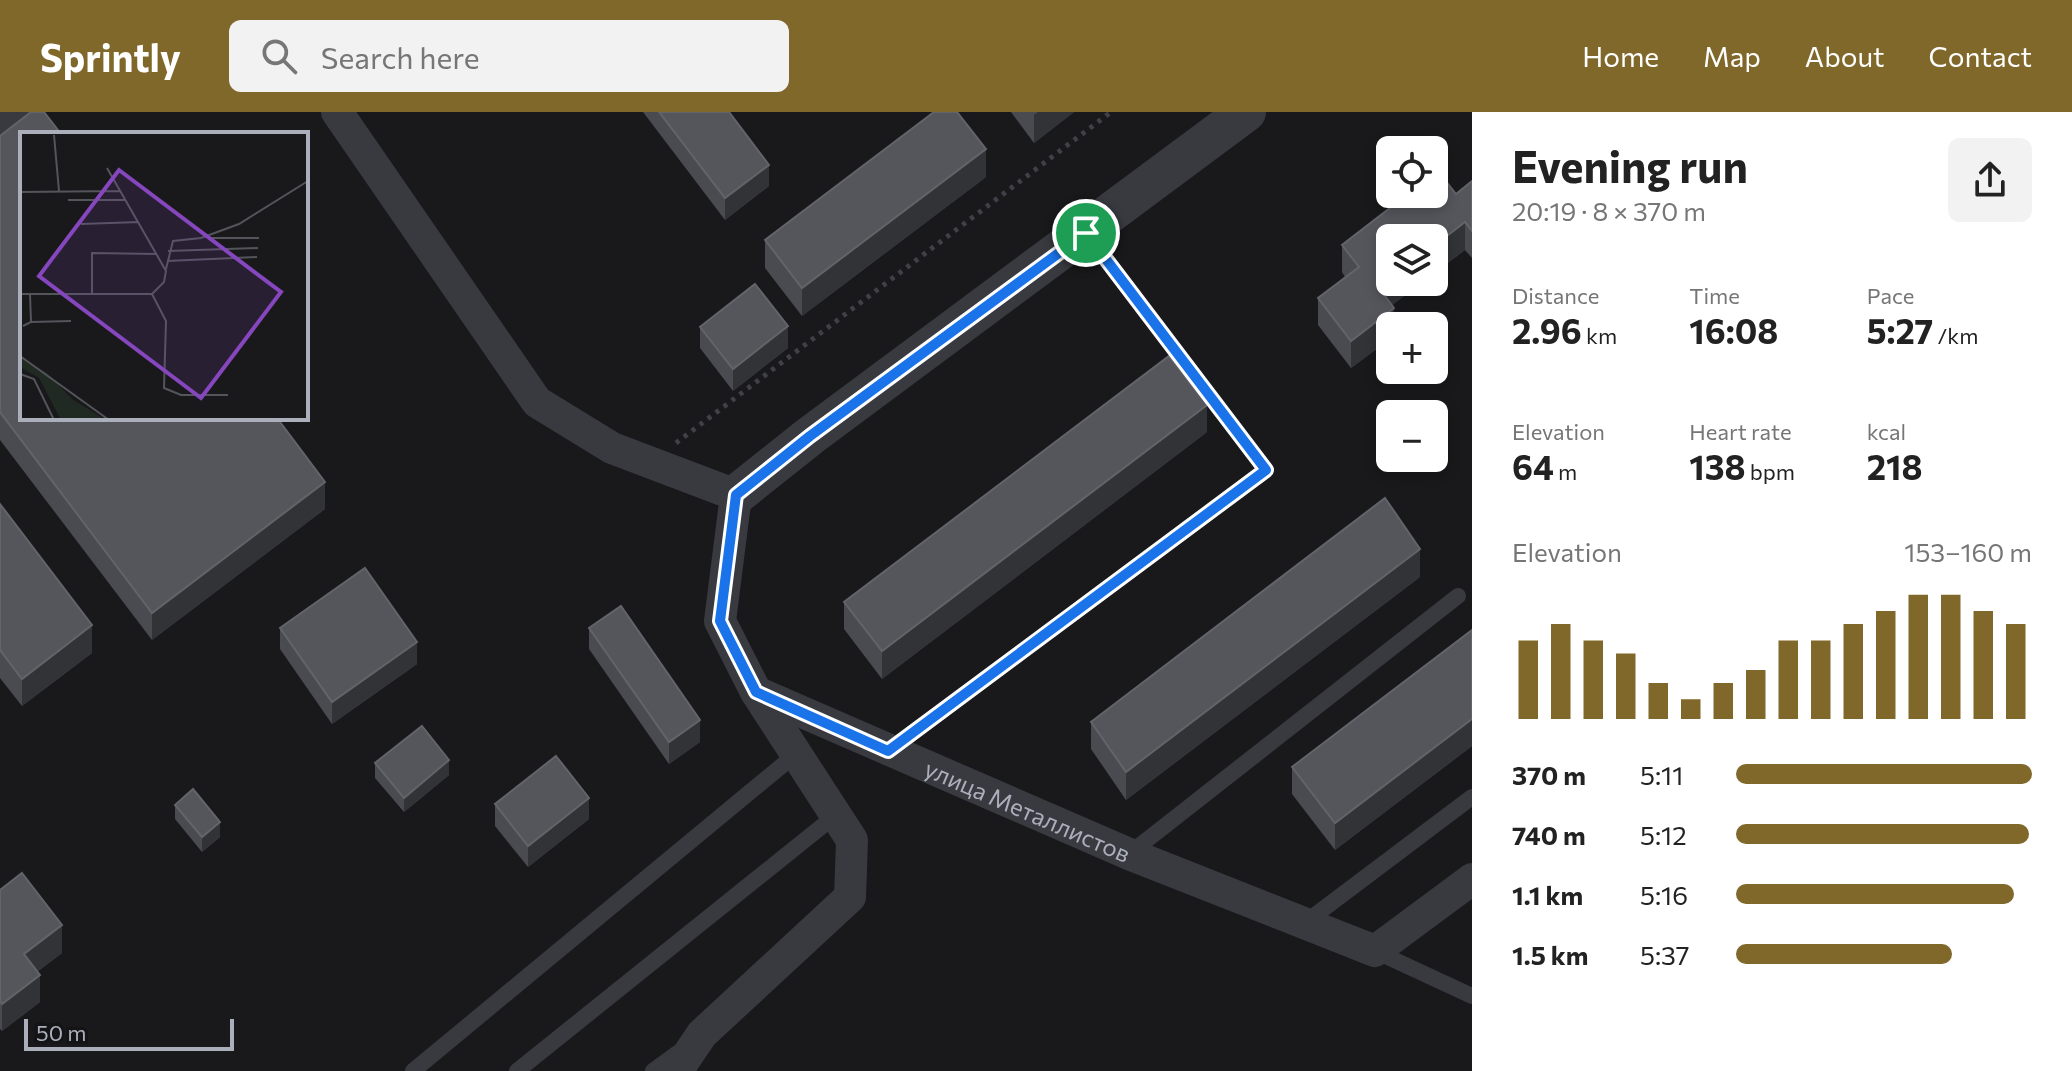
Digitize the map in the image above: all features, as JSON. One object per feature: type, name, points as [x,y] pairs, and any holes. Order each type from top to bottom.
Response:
[{"type":"street","points":[[0,130],[24,112]]},
{"type":"street","points":[[337,112],[537,402],[612,448],[736,495]]},
{"type":"street","points":[[677,1071],[702,1034],[850,897],[852,840],[756,692],[720,621],[736,495],[810,436],[1246,112]]},
{"type":"street","name":"улица Металлистов","points":[[756,692],[1129,854],[1375,951]]},
{"type":"street","points":[[1375,951],[1472,879]]},
{"type":"lane","points":[[888,751],[1266,470],[1086,233]]},
{"type":"lane","points":[[1129,854],[1458,596]]},
{"type":"lane","points":[[413,1071],[796,754]]},
{"type":"lane","points":[[1306,922],[1472,797]]},
{"type":"lane","points":[[517,1071],[836,815]]},
{"type":"lane","name":"улица Металлистов","points":[[1375,951],[1472,996]]},
{"type":"lane","points":[[653,1071],[702,1034]]},
{"type":"path","points":[[650,463],[1111,112]]},
{"type":"building","points":[[31,112],[44,112],[59,132],[20,132],[20,420],[278,420],[325,482],[152,613],[0,412],[0,136]]},
{"type":"building","points":[[659,112],[729,112],[769,165],[725,198]]},
{"type":"building","points":[[934,112],[957,112],[986,149],[802,288],[765,240]]},
{"type":"building","points":[[1472,181],[1472,231],[1465,222],[1448,235],[1448,224],[1376,224],[1376,296],[1385,296],[1394,308],[1389,312],[1376,312],[1376,322],[1351,341],[1318,298],[1359,267],[1342,245],[1390,208],[1448,208],[1448,184],[1456,194]]},
{"type":"building","points":[[755,284],[788,326],[733,369],[700,327]]},
{"type":"building","points":[[1169,356],[1207,405],[882,651],[844,602]]},
{"type":"building","points":[[1385,498],[1420,549],[1126,772],[1091,722]]},
{"type":"building","points":[[0,504],[92,625],[22,679],[0,650]]},
{"type":"building","points":[[365,568],[417,642],[332,702],[280,628]]},
{"type":"building","points":[[621,606],[700,720],[669,742],[589,628]]},
{"type":"building","points":[[1472,630],[1472,719],[1335,823],[1292,767]]},
{"type":"building","points":[[422,726],[449,760],[404,798],[375,763]]},
{"type":"building","points":[[556,756],[589,798],[528,846],[495,804]]},
{"type":"building","points":[[193,789],[220,822],[202,837],[175,805]]},
{"type":"building","points":[[22,873],[62,925],[24,954],[40,975],[2,1004],[0,890]]},
{"type":"route","points":[[1086,233],[1266,470],[888,751],[756,692],[720,621],[736,495],[810,436],[1086,233]]}]
